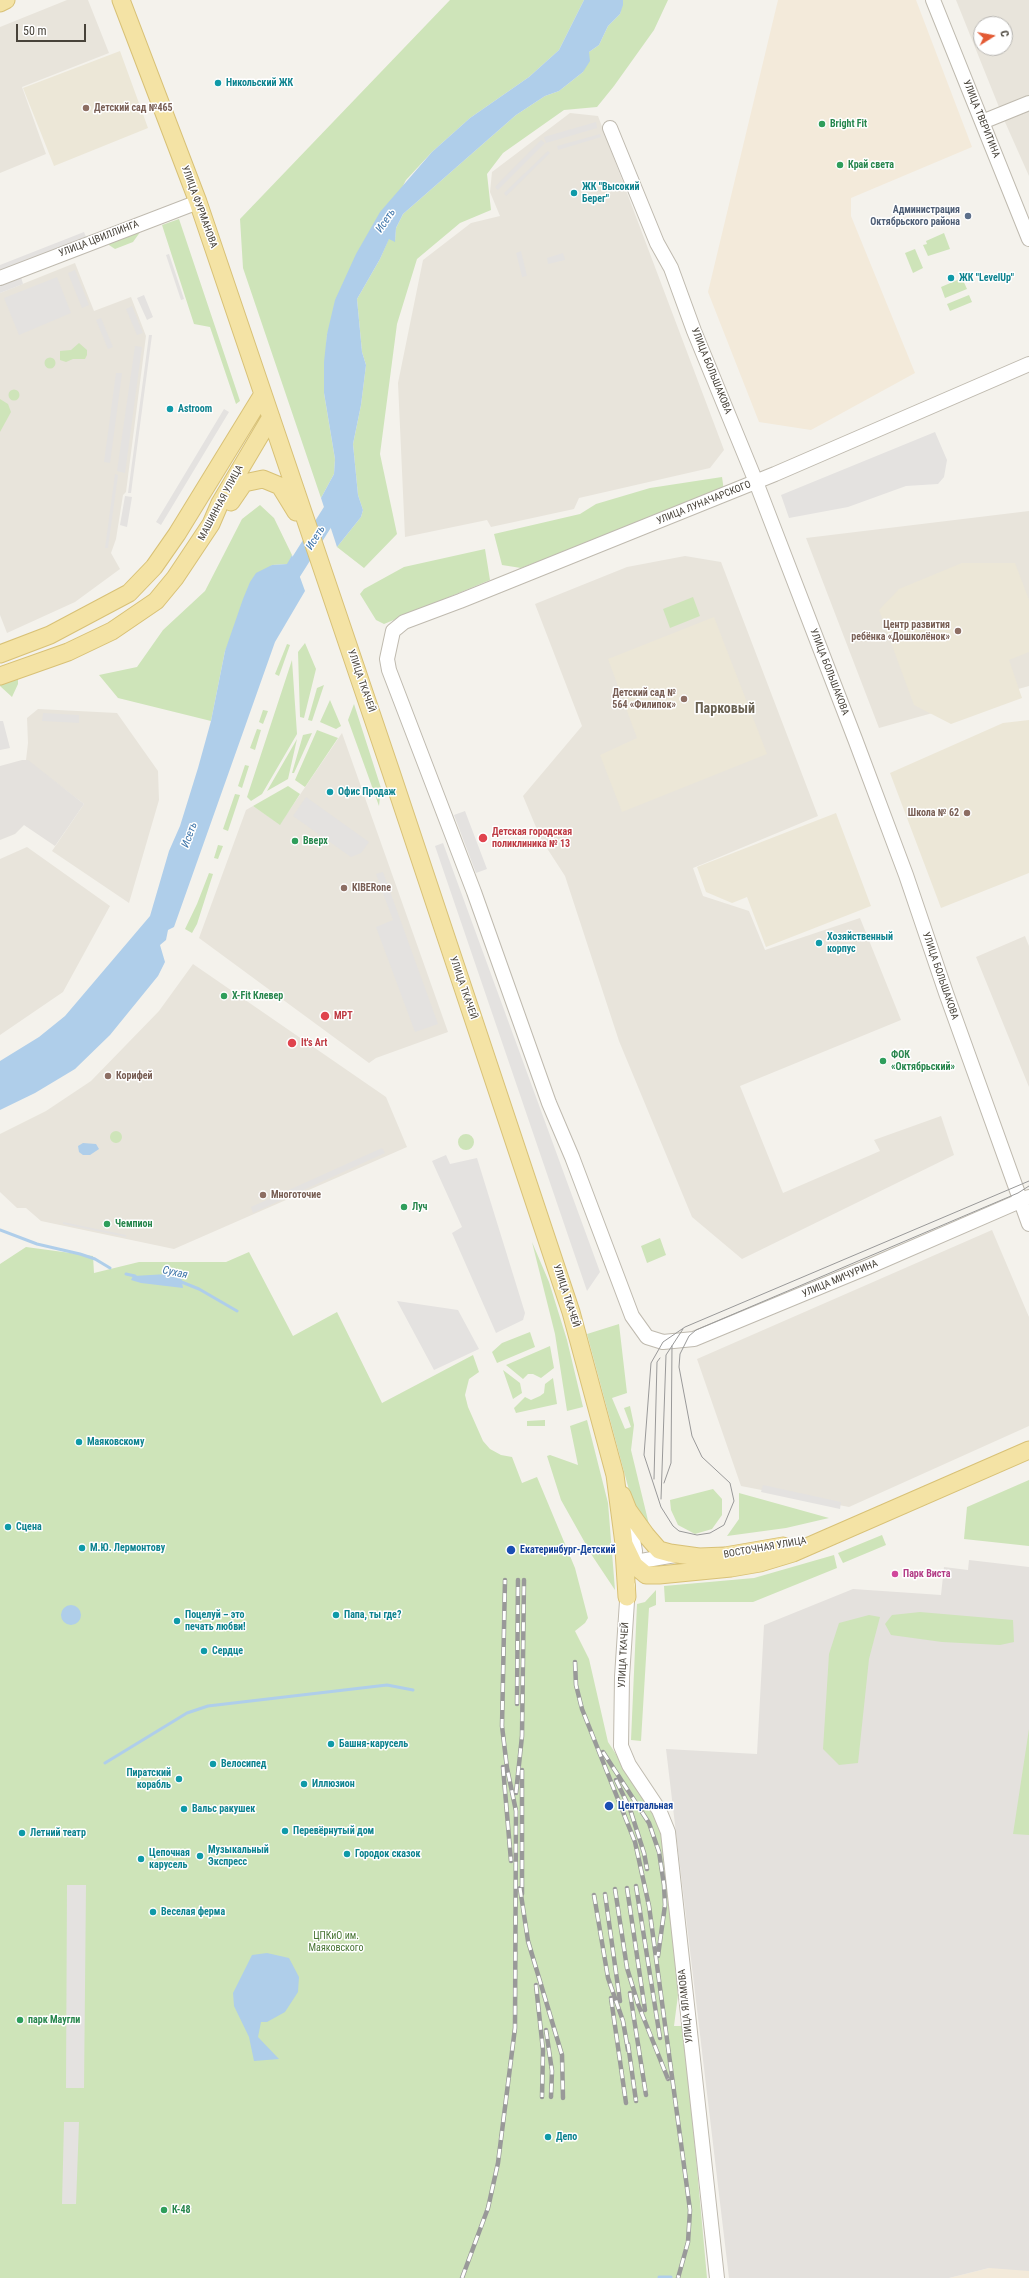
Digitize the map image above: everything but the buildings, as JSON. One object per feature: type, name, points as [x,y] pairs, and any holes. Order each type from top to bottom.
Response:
[{"type":"main road","points":[[0,2],[6,0]]},
{"type":"main road","name":"УЛИЦА ФУРМАНОВА","points":[[121,0],[198,202],[271,417]]},
{"type":"main road","name":"МАШИННАЯ УЛИЦА","points":[[0,654],[50,635],[95,613],[130,593],[154,567],[178,534],[263,394]]},
{"type":"main road","points":[[271,417],[291,491]]},
{"type":"main road","name":"МАШИННАЯ УЛИЦА","points":[[0,676],[68,652],[112,631],[134,618],[156,601],[175,578],[211,524],[220,503],[271,417]]},
{"type":"main road","points":[[211,524],[222,518],[239,487],[252,480],[263,479],[271,481],[291,491]]},
{"type":"main road","name":"УЛИЦА ТКАЧЕЙ","points":[[291,491],[310,533],[334,600],[571,1312],[615,1475],[624,1544],[634,1565]]},
{"type":"main road","name":"ВОСТОЧНАЯ УЛИЦА","points":[[634,1565],[646,1575],[659,1575],[731,1568],[760,1563],[793,1553],[1029,1450]]},
{"type":"main road","name":"ВОСТОЧНАЯ УЛИЦА","points":[[615,1475],[628,1510],[659,1550],[678,1555],[725,1556],[792,1545],[839,1532]]},
{"type":"main road","points":[[624,1544],[627,1597]]},
{"type":"main road","points":[[627,1597],[636,1583],[650,1576],[659,1575]]},
{"type":"street","name":"УЛИЦА ТВЕРИТИНА","points":[[933,0],[1029,239]]},
{"type":"street","points":[[982,122],[1029,103]]},
{"type":"street","name":"УЛИЦА БОЛЬШАКОВА","points":[[610,128],[657,243],[671,268],[694,331],[756,482],[906,874],[946,993],[1025,1199],[1029,1224]]},
{"type":"street","name":"УЛИЦА ЦВИЛЛИНГА","points":[[0,278],[198,202]]},
{"type":"street","name":"УЛИЦА ЛУНАЧАРСКОГО","points":[[646,1337],[632,1316],[572,1157],[550,1104],[474,892],[389,670],[387,659],[388,647],[393,632],[404,622],[756,482],[1029,364]]},
{"type":"street","name":"УЛИЦА МИЧУРИНА","points":[[646,1337],[663,1342],[694,1339],[868,1267],[1025,1199]]},
{"type":"street","name":"УЛИЦА ТКАЧЕЙ","points":[[621,1746],[622,1677],[627,1597],[629,1579],[634,1565],[635,1551],[628,1510]]},
{"type":"street","points":[[634,1565],[641,1561],[678,1555]]},
{"type":"street","name":"УЛИЦА ЯЛАМОВА","points":[[621,1746],[629,1765],[659,1810],[668,1832],[716,2278]]},
{"type":"shaded area","points":[[67,0],[88,0],[109,53],[22,87],[46,154],[0,173],[0,27]]},
{"type":"shaded area","points":[[778,0],[916,0],[972,147],[851,198],[851,216],[915,373],[811,430],[759,422],[708,292]]},
{"type":"shaded area","points":[[956,0],[1029,0],[1029,176],[978,56],[1013,56],[1013,16],[973,16],[973,42]]},
{"type":"shaded area","name":"Детский сад №465","points":[[120,51],[148,128],[54,166],[23,88]]},
{"type":"shaded area","points":[[570,113],[598,116],[724,450],[710,468],[579,498],[574,509],[491,527],[487,520],[405,537],[398,383],[423,260],[471,223],[500,216],[490,192],[492,172]]},
{"type":"shaded area","points":[[596,122],[597,128],[546,143],[544,137]]},
{"type":"shaded area","points":[[600,134],[601,137],[558,150],[557,146]]},
{"type":"shaded area","points":[[541,140],[545,143],[498,190],[495,187]]},
{"type":"shaded area","points":[[548,151],[550,153],[506,196],[504,193]]},
{"type":"shaded area","points":[[84,232],[86,237],[0,271],[0,265]]},
{"type":"shaded area","points":[[521,251],[527,276],[522,277],[516,253]]},
{"type":"shaded area","points":[[563,253],[565,260],[548,264],[547,258]]},
{"type":"shaded area","points":[[169,254],[184,299],[181,300],[166,255]]},
{"type":"shaded area","points":[[75,263],[94,311],[131,297],[146,336],[126,492],[123,495],[116,539],[111,553],[120,569],[75,602],[7,633],[0,615],[0,293]]},
{"type":"shaded area","points":[[75,270],[89,305],[82,308],[68,273]]},
{"type":"shaded area","points":[[21,277],[23,284],[0,293],[0,286]]},
{"type":"shaded area","points":[[57,277],[71,313],[19,335],[4,298]]},
{"type":"shaded area","points":[[144,295],[153,317],[147,320],[137,298]]},
{"type":"shaded area","points":[[132,306],[143,333],[137,335],[126,309]]},
{"type":"shaded area","points":[[101,318],[113,347],[108,349],[96,320]]},
{"type":"shaded area","points":[[149,335],[152,335],[131,493],[128,493]]},
{"type":"shaded area","points":[[135,346],[142,347],[125,473],[117,471]]},
{"type":"shaded area","points":[[116,373],[122,373],[110,463],[104,462]]},
{"type":"shaded area","points":[[224,409],[229,412],[161,525],[156,522]]},
{"type":"shaded area","points":[[935,432],[947,460],[944,477],[938,484],[906,486],[848,507],[789,518],[781,495]]},
{"type":"shaded area","points":[[115,474],[118,475],[108,548],[105,548]]},
{"type":"shaded area","points":[[125,496],[132,497],[127,527],[120,525]]},
{"type":"shaded area","points":[[1029,511],[1029,686],[879,728],[806,538]]},
{"type":"shaded area","points":[[685,556],[721,562],[818,816],[693,868],[703,896],[749,911],[765,950],[860,918],[901,1020],[740,1086],[783,1193],[880,1151],[874,1140],[941,1116],[954,1155],[742,1259],[692,1217],[619,1041],[565,876],[541,839],[523,796],[582,726],[535,604],[627,567]]},
{"type":"shaded area","name":"Центр развития ребёнка «Дошколёнок»","points":[[962,563],[1015,563],[1029,600],[1029,652],[1009,660],[1022,698],[951,724],[914,705],[879,610],[899,589]]},
{"type":"shaded area","name":"Детский сад № 564 «Филипок»","points":[[714,617],[767,754],[622,812],[600,755],[637,738],[608,659]]},
{"type":"shaded area","points":[[38,709],[117,713],[158,771],[159,800],[129,903],[52,851],[84,804],[26,760],[28,743],[27,718]]},
{"type":"shaded area","points":[[43,713],[79,715],[79,723],[42,721]]},
{"type":"shaded area","name":"Школа № 62","points":[[1029,720],[1029,873],[941,908],[890,773],[1003,723]]},
{"type":"shaded area","points":[[0,721],[3,721],[10,748],[0,750]]},
{"type":"shaded area","points":[[342,733],[448,1032],[376,1058],[369,1063],[199,938],[246,810],[253,806],[280,824]]},
{"type":"shaded area","points":[[22,760],[28,760],[84,804],[55,846],[24,825],[15,834],[0,840],[0,766]]},
{"type":"shaded area","points":[[306,797],[369,842],[361,853],[351,857],[293,816]]},
{"type":"shaded area","points":[[465,811],[487,869],[476,873],[454,815]]},
{"type":"shaded area","points":[[836,813],[871,906],[766,947],[747,897],[732,903],[706,892],[697,867]]},
{"type":"shaded area","points":[[443,843],[600,1272],[587,1291],[435,846]]},
{"type":"shaded area","points":[[27,847],[110,906],[63,992],[0,1035],[0,859]]},
{"type":"shaded area","points":[[383,872],[438,1024],[415,1032],[376,927],[393,920],[376,874]]},
{"type":"shaded area","points":[[1025,936],[1029,946],[1029,1087],[976,957]]},
{"type":"shaded area","points":[[193,964],[386,1097],[407,1147],[174,1249],[41,1221],[26,1208],[17,1208],[0,1192],[0,1134],[46,1111],[91,1081],[159,1011]]},
{"type":"shaded area","points":[[382,1148],[385,1153],[253,1213],[251,1207]]},
{"type":"shaded area","points":[[446,1155],[450,1164],[477,1158],[525,1313],[523,1320],[496,1333],[452,1233],[462,1227],[432,1161]]},
{"type":"shaded area","points":[[63,1222],[126,1235],[126,1237],[63,1224]]},
{"type":"shaded area","points":[[992,1230],[1029,1317],[1029,1426],[849,1507],[741,1486],[697,1359]]},
{"type":"shaded area","points":[[397,1301],[458,1310],[479,1349],[434,1370]]},
{"type":"shaded area","points":[[763,1485],[841,1502],[840,1509],[761,1492]]},
{"type":"shaded area","points":[[969,1560],[1029,1567],[1029,2271],[989,2268],[949,2278],[729,2278],[666,1749],[757,1754],[764,1625],[853,1589],[941,1595],[944,1567],[968,1570]]},
{"type":"shaded area","points":[[67,1885],[86,1885],[84,2088],[66,2088]]},
{"type":"shaded area","points":[[64,2122],[79,2122],[76,2204],[62,2204]]},
{"type":"shaded area","points":[[1029,2263],[1029,2278],[949,2278],[989,2268]]},
{"type":"green space","points":[[450,0],[584,0],[559,50],[529,77],[470,118],[432,152],[406,180],[327,334],[324,393],[335,459],[334,474],[321,498],[243,268],[240,219]]},
{"type":"green space","points":[[623,0],[668,0],[654,30],[614,86],[597,107],[564,110],[503,153],[487,174],[491,210],[460,223],[417,259],[397,324],[380,454],[397,534],[364,568],[337,547],[361,517],[363,510],[358,495],[353,444],[361,405],[366,365],[362,352],[357,299],[380,259],[389,238],[395,241],[396,228],[403,214],[516,115],[545,96],[559,91],[583,72],[589,52],[599,45],[608,26],[620,14]]},
{"type":"green space","points":[[179,219],[240,401],[236,404],[210,327],[194,324],[162,225]]},
{"type":"green space","points":[[143,228],[133,242],[115,249],[109,245],[109,242]]},
{"type":"green space","points":[[944,233],[950,249],[928,256],[923,245],[927,244],[926,241]]},
{"type":"green space","points":[[915,249],[923,268],[913,273],[905,253]]},
{"type":"green space","points":[[962,278],[967,289],[945,298],[941,287]]},
{"type":"green space","points":[[969,295],[972,302],[950,311],[947,304]]},
{"type":"green space","points":[[79,343],[87,350],[85,359],[73,359],[66,362],[60,360],[60,351],[71,350]]},
{"type":"green space","points":[[50,357],[54,359],[56,363],[54,367],[50,369],[46,367],[44,363],[46,359]]},
{"type":"green space","points":[[14,389],[18,391],[20,395],[18,399],[14,401],[10,399],[8,395],[10,391]]},
{"type":"green space","points":[[0,399],[8,404],[11,412],[0,432]]},
{"type":"green space","points":[[722,477],[724,491],[521,568],[502,565],[494,534],[580,514],[596,504],[650,488]]},
{"type":"green space","points":[[260,505],[274,518],[292,555],[288,564],[272,565],[225,651],[211,721],[118,698],[99,675],[137,667],[163,630],[205,591],[242,519]]},
{"type":"green space","points":[[485,549],[490,580],[384,624],[376,620],[360,594],[364,589],[404,567]]},
{"type":"green space","points":[[693,597],[700,616],[670,628],[663,609]]},
{"type":"green space","points":[[305,643],[316,669],[304,718],[300,717],[298,652]]},
{"type":"green space","points":[[287,644],[290,645],[279,676],[275,674]]},
{"type":"green space","points":[[292,660],[297,734],[262,794],[251,801],[247,797]]},
{"type":"green space","points":[[18,677],[18,684],[12,697],[0,686],[0,684]]},
{"type":"green space","points":[[324,685],[312,721],[308,720],[317,688]]},
{"type":"green space","points":[[330,700],[341,726],[336,729],[320,722]]},
{"type":"green space","points":[[354,704],[381,788],[379,806],[348,720]]},
{"type":"green space","points":[[263,710],[268,711],[263,724],[259,722]]},
{"type":"green space","points":[[257,729],[261,730],[255,750],[250,748]]},
{"type":"green space","points":[[317,730],[338,738],[305,787],[295,780]]},
{"type":"green space","points":[[312,733],[294,773],[292,773],[303,735]]},
{"type":"green space","points":[[297,739],[288,779],[267,791]]},
{"type":"green space","points":[[245,765],[249,766],[242,788],[238,786]]},
{"type":"green space","points":[[288,786],[300,794],[280,825],[253,806]]},
{"type":"green space","points":[[235,794],[240,795],[228,831],[223,829]]},
{"type":"green space","points":[[218,845],[223,846],[218,859],[214,858]]},
{"type":"green space","points":[[209,873],[213,874],[197,924],[192,933],[185,929]]},
{"type":"green space","points":[[118,1131],[121,1132],[121,1142],[114,1143],[111,1142],[110,1135],[111,1132]]},
{"type":"green space","points":[[463,1134],[469,1134],[474,1139],[472,1148],[469,1150],[463,1150],[458,1145],[458,1139]]},
{"type":"green space","points":[[660,1238],[666,1255],[647,1263],[641,1246]]},
{"type":"green space","points":[[532,1242],[549,1282],[567,1340],[583,1407],[567,1411],[555,1334]]},
{"type":"green space","name":"ЦПКиО им. Маяковского","points":[[26,1247],[93,1256],[94,1273],[139,1262],[226,1262],[249,1252],[293,1336],[337,1312],[382,1403],[473,1355],[479,1372],[469,1379],[465,1395],[468,1407],[483,1441],[490,1449],[501,1455],[512,1457],[522,1483],[537,1477],[575,1568],[588,1618],[585,1623],[575,1631],[589,1659],[608,1742],[658,1818],[670,1851],[672,1927],[678,1995],[674,2026],[684,2026],[707,2278],[0,2278],[0,1264]]},
{"type":"green space","points":[[619,1324],[627,1393],[612,1398],[625,1429],[631,1427],[624,1408],[630,1406],[634,1425],[631,1450],[652,1537],[633,1505],[587,1334]]},
{"type":"green space","points":[[530,1332],[535,1347],[497,1363],[492,1352],[502,1343]]},
{"type":"green space","points":[[550,1346],[554,1368],[541,1378],[533,1374],[528,1374],[523,1379],[506,1365]]},
{"type":"green space","points":[[503,1370],[520,1383],[522,1393],[513,1399]]},
{"type":"green space","points":[[553,1378],[557,1404],[516,1413],[514,1408],[525,1397],[531,1400],[540,1396],[544,1393],[545,1384]]},
{"type":"green space","points":[[545,1420],[545,1426],[527,1426],[527,1421]]},
{"type":"green space","points":[[587,1420],[608,1503],[615,1590],[593,1557],[561,1500],[547,1456],[550,1455],[578,1465],[570,1426]]},
{"type":"green space","points":[[1029,1480],[1029,1546],[964,1539],[967,1507]]},
{"type":"green space","points":[[713,1489],[722,1499],[722,1515],[712,1529],[695,1534],[678,1525],[671,1510],[670,1500]]},
{"type":"green space","points":[[739,1493],[829,1518],[786,1528],[727,1536],[739,1519]]},
{"type":"green space","points":[[882,1535],[886,1545],[843,1563],[838,1553]]},
{"type":"green space","points":[[834,1555],[837,1568],[753,1602],[665,1602],[664,1586],[754,1578]]},
{"type":"green space","points":[[656,1590],[656,1605],[649,1608],[641,1741],[631,1740],[637,1604],[645,1602]]},
{"type":"green space","points":[[920,1612],[1013,1620],[1014,1642],[1000,1645],[942,1642],[891,1635],[885,1624],[892,1615]]},
{"type":"green space","points":[[869,1615],[880,1617],[869,1659],[858,1763],[839,1765],[823,1749],[829,1654],[839,1623]]},
{"type":"green space","points":[[1029,1729],[1029,1835],[1013,1834]]},
{"type":"water","points":[[584,0],[623,0],[623,5],[620,14],[608,26],[599,45],[589,52],[590,61],[583,72],[559,91],[545,96],[516,115],[403,214],[396,228],[395,242],[389,239],[380,259],[357,299],[362,352],[366,365],[361,405],[353,444],[358,495],[363,510],[361,517],[337,547],[321,498],[334,474],[335,459],[324,393],[324,362],[327,334],[335,300],[356,254],[380,212],[432,152],[470,118],[529,77],[559,50]]},
{"type":"water","points":[[292,555],[305,591],[275,642],[174,927],[168,930],[166,940],[160,945],[165,962],[158,976],[110,1035],[75,1069],[35,1093],[0,1110],[0,1061],[39,1037],[65,1016],[150,916],[169,851],[180,826],[198,768],[211,721],[225,651],[243,599],[250,582],[256,573],[272,565],[287,564]]},
{"type":"water","points":[[83,1143],[96,1144],[99,1149],[90,1155],[83,1155],[79,1152],[78,1146]]},
{"type":"water","points":[[168,1274],[181,1276],[183,1288],[141,1283],[131,1280],[133,1276]]},
{"type":"water","points":[[67,1605],[75,1605],[81,1611],[81,1619],[75,1625],[67,1625],[61,1619],[61,1611]]},
{"type":"water","points":[[267,1953],[289,1958],[299,1977],[298,1992],[285,2012],[267,2022],[261,2022],[258,2037],[279,2059],[254,2061],[249,2037],[234,2006],[233,1993],[252,1955]]},
{"type":"waterway","name":"Исеть","points":[[284,586],[339,499]]},
{"type":"waterway","name":"Сухая","points":[[0,1230],[37,1244],[95,1259],[110,1268]]},
{"type":"waterway","name":"Сухая","points":[[126,1274],[135,1276]]},
{"type":"waterway","name":"Сухая","points":[[179,1281],[199,1289],[237,1311]]},
{"type":"waterway","points":[[105,1763],[187,1713],[208,1706],[387,1685],[413,1690]]},
{"type":"waterway","points":[[659,2277],[671,2277]]},
{"type":"tram line","points":[[1029,1181],[685,1327],[663,1342],[651,1363],[644,1455],[661,1507],[673,1526],[679,1531],[697,1535],[710,1533],[724,1525],[734,1501],[730,1483],[702,1457],[692,1436],[679,1367],[680,1354],[689,1336],[696,1330],[1018,1193],[1029,1186]]},
{"type":"tram line","points":[[661,1499],[666,1355],[683,1329]]},
{"type":"tram line","points":[[664,1483],[671,1463],[672,1346]]},
{"type":"tram line","points":[[654,1479],[657,1362],[660,1358]]},
{"type":"railway","points":[[462,2278],[488,2208],[498,2163],[515,2028],[516,1811],[507,1768],[502,1726],[505,1580]]},
{"type":"railway","points":[[517,1704],[518,1580]]},
{"type":"railway","points":[[516,1793],[522,1736],[524,1580]]},
{"type":"railway","points":[[575,1662],[576,1685],[582,1709],[635,1842],[649,1906],[690,2210],[688,2242],[678,2278]]},
{"type":"railway","points":[[603,1752],[649,1823],[659,1852],[664,1885],[665,1905],[658,1956]]},
{"type":"railway","points":[[503,1767],[511,1861]]},
{"type":"railway","points":[[522,1770],[522,1894]]},
{"type":"railway","points":[[616,1780],[630,1809],[644,1853],[647,1869]]},
{"type":"railway","points":[[636,1886],[660,2038]]},
{"type":"railway","points":[[520,1888],[528,1941],[562,2055],[563,2098]]},
{"type":"railway","points":[[627,1888],[645,2010]]},
{"type":"railway","points":[[615,1889],[627,1968],[638,2004],[668,2079]]},
{"type":"railway","points":[[605,1894],[620,2001]]},
{"type":"railway","points":[[594,1895],[608,1978],[623,2021],[628,2050]]},
{"type":"railway","points":[[536,1985],[543,2050],[542,2097]]},
{"type":"railway","points":[[630,1993],[646,2095]]},
{"type":"railway","points":[[611,1998],[626,2103]]},
{"type":"railway","points":[[546,2030],[552,2071],[551,2097]]},
{"type":"railway","points":[[628,2044],[636,2101]]},
{"type":"place","name":"Никольский ЖК","points":[[218,83]]},
{"type":"place","name":"Детский сад №465","points":[[86,108]]},
{"type":"place","name":"Bright Fit","points":[[822,124]]},
{"type":"place","name":"Край света","points":[[840,165]]},
{"type":"place","name":"ЖК \"Высокий Берег\"","points":[[574,193]]},
{"type":"place","name":"Администрация Октябрьского района","points":[[968,216]]},
{"type":"place","name":"ЖК \"LevelUp\"","points":[[951,278]]},
{"type":"place","name":"Astroom","points":[[170,409]]},
{"type":"place","name":"Центр развития ребёнка «Дошколёнок»","points":[[958,631]]},
{"type":"place","name":"Детский сад № 564 «Филипок»","points":[[684,699]]},
{"type":"place","name":"Офис Продаж","points":[[330,792]]},
{"type":"place","name":"Школа № 62","points":[[967,813]]},
{"type":"place","name":"Детская городская поликлиника № 13","points":[[483,838]]},
{"type":"place","name":"Вверх","points":[[295,841]]},
{"type":"place","name":"KIBERone","points":[[344,888]]},
{"type":"place","name":"Хозяйственный корпус","points":[[819,943]]},
{"type":"place","name":"X-Fit Клевер","points":[[224,996]]},
{"type":"place","name":"МРТ","points":[[325,1016]]},
{"type":"place","name":"It's Art","points":[[292,1043]]},
{"type":"place","name":"ФОК «Октябрьский»","points":[[883,1061]]},
{"type":"place","name":"Корифей","points":[[108,1076]]},
{"type":"place","name":"Многоточие","points":[[263,1195]]},
{"type":"place","name":"Луч","points":[[404,1207]]},
{"type":"place","name":"Чемпион","points":[[107,1224]]},
{"type":"place","name":"Маяковскому","points":[[79,1442]]},
{"type":"place","name":"Сцена","points":[[8,1527]]},
{"type":"place","name":"М.Ю. Лермонтову","points":[[82,1548]]},
{"type":"place","name":"Екатеринбург-Детский","points":[[511,1550]]},
{"type":"place","name":"Парк Виста","points":[[895,1574]]},
{"type":"place","name":"Папа, ты где?","points":[[336,1615]]},
{"type":"place","name":"Поцелуй – это печать любви!","points":[[177,1621]]},
{"type":"place","name":"Сердце","points":[[204,1651]]},
{"type":"place","name":"Башня-карусель","points":[[331,1744]]},
{"type":"place","name":"Велосипед","points":[[213,1764]]},
{"type":"place","name":"Пиратский корабль","points":[[179,1779]]},
{"type":"place","name":"Иллюзион","points":[[304,1784]]},
{"type":"place","name":"Центральная","points":[[609,1806]]},
{"type":"place","name":"Вальс ракушек","points":[[184,1809]]},
{"type":"place","name":"Перевёрнутый дом","points":[[285,1831]]},
{"type":"place","name":"Летний театр","points":[[22,1833]]},
{"type":"place","name":"Городок сказок","points":[[347,1854]]},
{"type":"place","name":"Музыкальный Экспресс","points":[[200,1856]]},
{"type":"place","name":"Цепочная карусель","points":[[141,1859]]},
{"type":"place","name":"Веселая ферма","points":[[153,1912]]},
{"type":"place","name":"парк Маугли","points":[[20,2020]]},
{"type":"place","name":"Депо","points":[[548,2137]]},
{"type":"place","name":"К-48","points":[[164,2210]]},
{"type":"district","name":"Парковый","points":[[725,709]]}]
